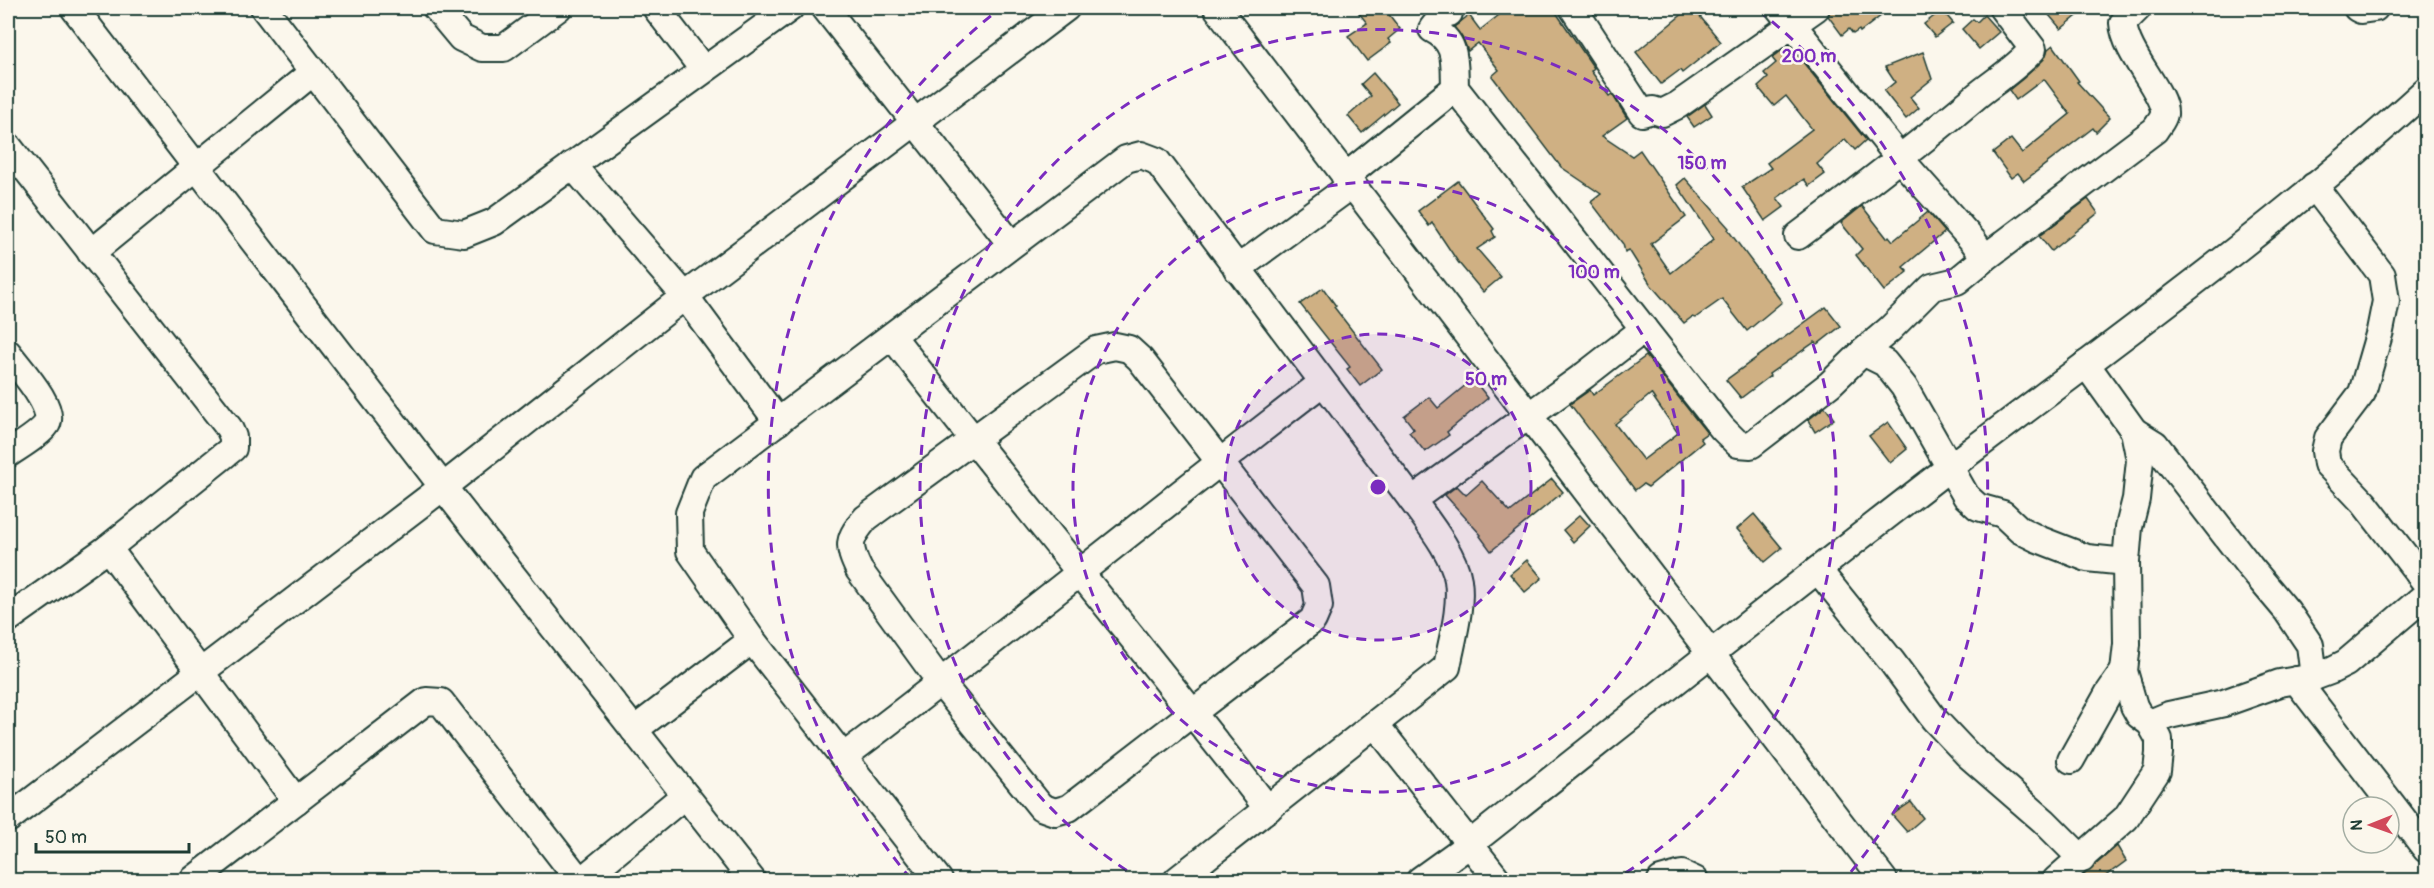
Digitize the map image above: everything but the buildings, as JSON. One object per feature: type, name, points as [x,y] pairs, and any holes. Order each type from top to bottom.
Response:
[{"type":"street","points":[[74,8],[443,487],[752,880]]},
{"type":"street","points":[[264,8],[435,230],[464,234],[494,222],[790,8]]},
{"type":"street","points":[[436,8],[461,38],[482,48],[504,48],[558,8]]},
{"type":"street","points":[[656,8],[704,69]]},
{"type":"street","points":[[825,8],[1011,244]]},
{"type":"street","points":[[8,819],[443,487],[685,296],[1066,8]]},
{"type":"street","points":[[1217,8],[1884,880]]},
{"type":"street","points":[[1446,8],[1449,13],[1443,15],[1432,29],[1441,34],[1451,45],[1455,88],[1722,428],[1738,444],[1744,446],[1751,445],[1830,384],[1890,329],[1932,286],[1957,281],[2154,130],[2161,122],[2164,112],[2156,89],[2141,69],[2123,36],[2122,23],[2138,8]]},
{"type":"street","points":[[1572,8],[1642,113],[1653,110],[1662,113],[1678,105],[1786,16],[1816,8]]},
{"type":"street","points":[[1798,236],[1900,160],[2000,77],[2020,64],[2033,49],[2002,8]]},
{"type":"street","points":[[2357,8],[2361,10],[2375,8]]},
{"type":"street","points":[[1786,16],[1900,160],[1973,241],[1985,258]]},
{"type":"street","points":[[91,253],[313,72]]},
{"type":"street","points":[[1237,269],[1348,181],[1455,88]]},
{"type":"street","points":[[1420,880],[1470,844],[1949,468],[2224,258],[2314,186],[2427,90]]},
{"type":"street","points":[[8,146],[229,428],[233,437],[233,448],[108,548],[8,619]]},
{"type":"street","points":[[934,879],[752,640],[690,551],[689,513],[703,478],[1126,159],[1141,155],[1156,161],[1412,500],[1444,545],[1458,579],[1457,616],[1447,667],[1176,880]]},
{"type":"street","points":[[572,165],[685,296],[778,422]]},
{"type":"street","points":[[2314,186],[2382,274],[2386,301],[2362,393],[2328,438],[2325,451],[2327,464],[2364,503],[2427,583]]},
{"type":"street","points":[[1412,500],[1528,417],[1644,329]]},
{"type":"street","points":[[892,336],[973,441],[1268,809]]},
{"type":"street","points":[[1115,346],[1129,349],[1140,359],[1219,462],[1316,586],[1319,606],[1312,620],[1194,714],[1069,808],[1055,812],[1041,807],[941,683],[859,570],[850,553],[852,534],[866,518],[1096,350],[1115,346]]},
{"type":"street","points":[[1863,352],[1885,363],[1904,387],[1966,496],[1978,507],[2003,514],[2020,530],[2038,540],[2087,558],[2126,562]]},
{"type":"street","points":[[8,353],[44,402],[49,413],[46,425],[8,454]]},
{"type":"street","points":[[2086,364],[2134,431],[2155,444],[2287,611],[2310,645],[2305,678],[2427,849]]},
{"type":"street","points":[[843,757],[941,683],[1322,383]]},
{"type":"street","points":[[2056,880],[2082,860],[2126,818],[2157,771],[2159,739],[2150,723],[2139,715],[2134,706],[2124,671],[2127,644],[2126,562],[2140,460],[2134,431]]},
{"type":"street","points":[[108,548],[296,801]]},
{"type":"street","points":[[1818,570],[1892,662],[1934,719],[1968,755],[2044,821],[2082,860]]},
{"type":"street","points":[[2150,723],[2183,711],[2224,703],[2346,663],[2427,595]]},
{"type":"street","points":[[634,730],[752,640]]},
{"type":"street","points":[[2071,760],[2108,694],[2124,671]]},
{"type":"street","points":[[193,880],[426,701],[441,702],[580,880],[685,795]]},
{"type":"street","points":[[1375,724],[1498,880]]},
{"type":"street","points":[[1660,880],[1682,874],[1695,880]]}]
